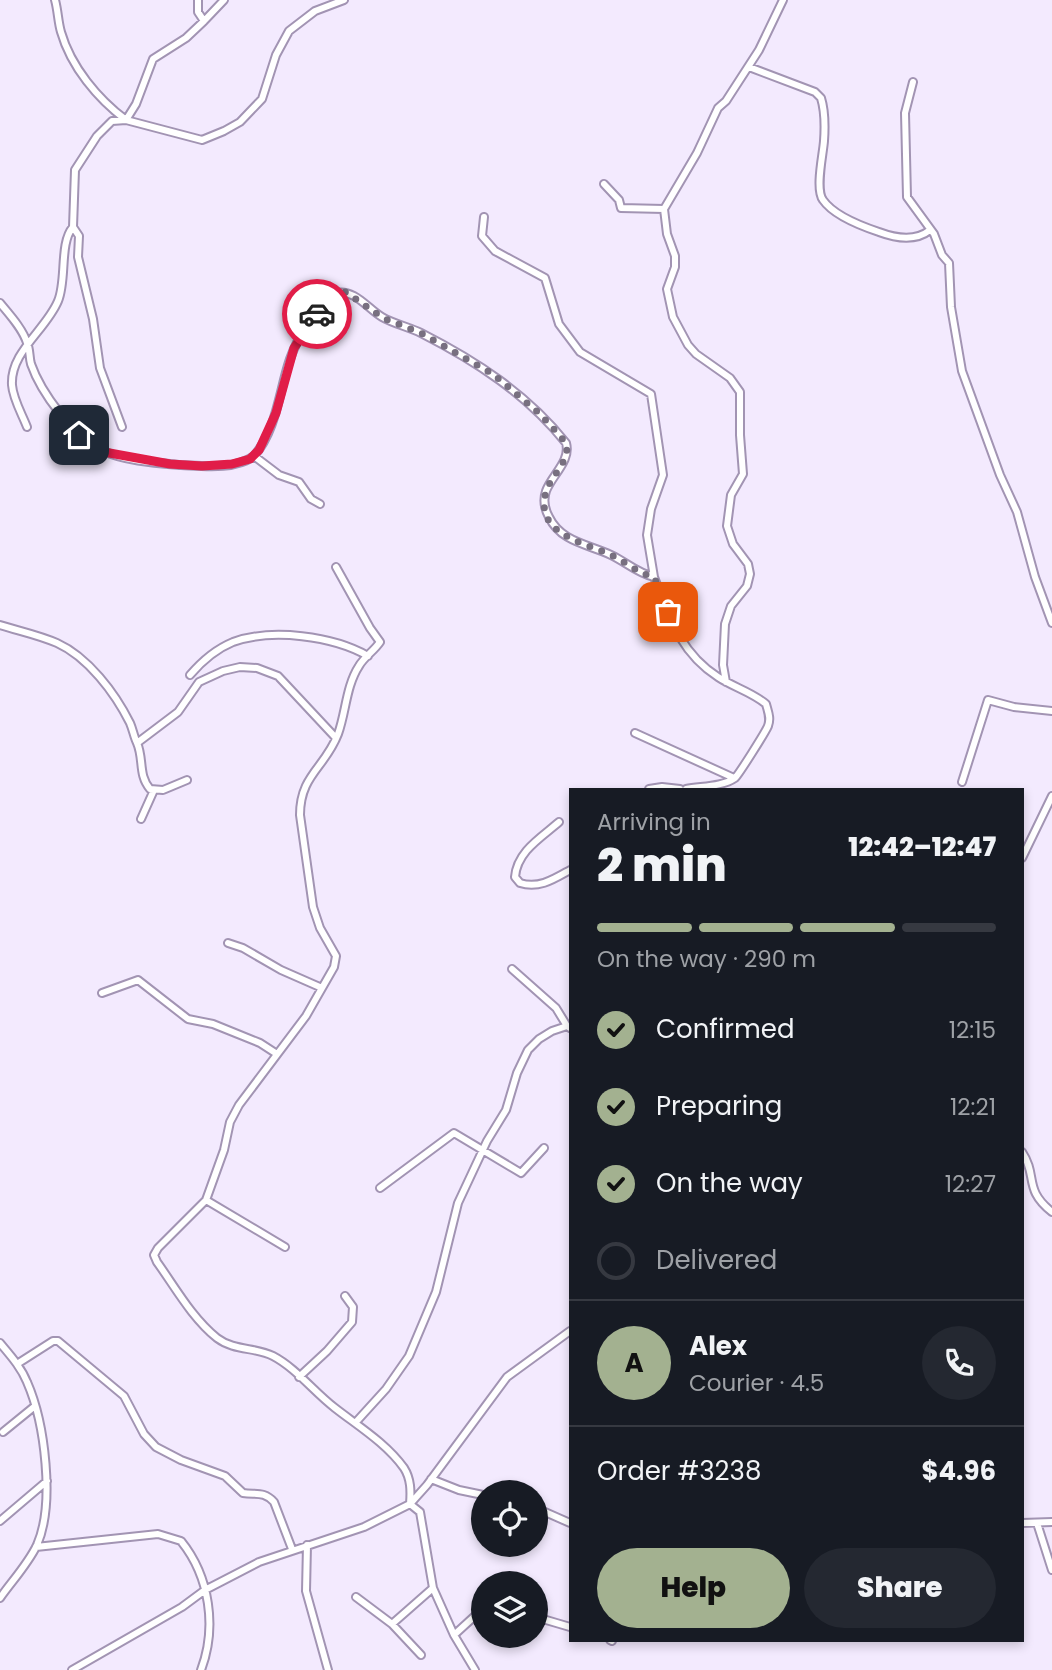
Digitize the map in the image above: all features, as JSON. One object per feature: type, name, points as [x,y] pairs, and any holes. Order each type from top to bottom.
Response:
[{"type":"street","points":[[55,0],[61,32],[75,62],[98,96],[126,120]]},
{"type":"street","points":[[198,0],[198,12],[204,21]]},
{"type":"street","points":[[126,120],[136,104],[153,59],[186,38],[225,0]]},
{"type":"street","points":[[122,427],[100,368],[93,319],[78,257],[79,236],[73,228],[74,176],[78,162],[105,126],[112,121],[126,120],[202,139],[240,122],[262,99],[276,55],[289,31],[315,11],[344,0]]},
{"type":"street","points":[[726,682],[723,665],[725,625],[731,606],[747,586],[750,574],[748,564],[733,544],[727,526],[731,495],[743,474],[740,392],[730,378],[696,355],[673,317],[667,289],[675,267],[675,256],[667,234],[664,209],[697,153],[718,108],[726,102],[760,50],[783,0]]},
{"type":"street","points":[[749,67],[815,92],[821,98],[824,140],[820,194],[827,204],[864,227],[894,237],[924,235],[930,230]]},
{"type":"street","points":[[913,82],[905,113],[907,197],[938,241],[948,264],[951,307],[962,371],[1000,475],[1017,512],[1035,577],[1052,623]]},
{"type":"street","points":[[604,184],[619,200],[621,208],[664,209]]},
{"type":"street","points":[[484,217],[482,236],[495,251],[545,278],[559,324],[580,352],[651,394],[663,475],[651,509],[647,536],[654,577],[671,624],[680,640],[706,668],[766,704],[769,717],[767,727],[744,768],[734,779],[691,788]]},
{"type":"street","points":[[27,427],[12,385],[15,370],[27,342],[44,327],[60,298],[67,234],[73,228]]},
{"type":"street","points":[[0,303],[27,342],[31,365],[51,401],[81,437],[104,452],[170,464],[202,466],[239,463],[254,456],[279,405],[290,358],[298,341],[332,295],[346,292],[383,318],[421,333],[493,374],[524,400],[562,438],[567,448],[565,458],[545,493],[544,507],[551,522],[570,539],[607,553],[638,572],[654,577]]},
{"type":"street","points":[[254,456],[279,475],[299,482],[311,499],[320,504]]},
{"type":"street","points":[[336,566],[380,642],[355,673],[335,738],[322,763],[304,786],[300,800],[313,906],[320,928],[335,956],[334,967],[306,1016],[239,1105],[230,1122],[224,1150],[206,1200],[154,1255],[204,1327],[212,1334],[232,1346],[272,1355],[335,1408],[356,1422],[403,1467],[410,1480],[410,1504]]},
{"type":"street","points":[[0,625],[49,640],[76,654],[102,681],[132,727],[141,756],[144,780],[154,790],[163,790],[187,780]]},
{"type":"street","points":[[190,675],[202,661],[234,642],[262,637],[312,638],[348,647],[368,656]]},
{"type":"street","points":[[137,743],[178,712],[199,682],[240,667],[257,668],[278,676],[335,738]]},
{"type":"street","points":[[962,782],[988,700],[1014,707],[1052,711]]},
{"type":"street","points":[[635,733],[734,779]]},
{"type":"street","points":[[141,819],[154,790]]},
{"type":"street","points":[[1024,854],[1052,796]]},
{"type":"street","points":[[559,822],[547,833],[537,837],[518,866],[515,877],[520,883],[534,885],[569,871]]},
{"type":"street","points":[[228,943],[322,988]]},
{"type":"street","points":[[356,1422],[386,1388],[409,1356],[417,1339],[436,1292],[458,1203],[506,1110],[517,1073],[528,1050],[539,1039],[569,1027],[556,1008],[512,969]]},
{"type":"street","points":[[102,993],[138,980],[188,1019],[213,1024],[260,1043],[277,1054]]},
{"type":"street","points":[[380,1188],[454,1133],[521,1174],[544,1148]]},
{"type":"street","points":[[1024,1156],[1037,1199],[1052,1212]]},
{"type":"street","points":[[206,1200],[285,1247]]},
{"type":"street","points":[[299,1377],[327,1351],[352,1322],[353,1307],[345,1296]]},
{"type":"street","points":[[72,1670],[205,1590],[259,1562],[364,1527],[410,1504],[507,1377],[569,1332]]},
{"type":"street","points":[[18,1364],[53,1341],[58,1341],[124,1396],[144,1434],[156,1447],[181,1460],[225,1476],[243,1493],[262,1493],[270,1497],[292,1549]]},
{"type":"street","points":[[0,1343],[18,1364],[27,1381],[35,1406],[47,1481],[45,1517],[36,1547],[0,1598]]},
{"type":"street","points":[[3,1432],[35,1406]]},
{"type":"street","points":[[431,1479],[471,1492]]},
{"type":"street","points":[[0,1521],[47,1481]]},
{"type":"street","points":[[410,1504],[420,1512],[433,1588],[454,1635],[475,1670]]},
{"type":"street","points":[[548,1513],[569,1523]]},
{"type":"street","points":[[1024,1523],[1052,1522]]},
{"type":"street","points":[[1037,1523],[1052,1570]]},
{"type":"street","points":[[36,1547],[158,1534],[181,1541],[187,1547],[209,1607],[211,1633],[201,1670]]},
{"type":"street","points":[[307,1545],[306,1591],[326,1669]]},
{"type":"street","points":[[392,1624],[433,1588]]},
{"type":"street","points":[[356,1597],[392,1624],[421,1655]]},
{"type":"street","points":[[454,1635],[471,1619]]},
{"type":"street","points":[[548,1621],[569,1627]]},
{"type":"way so far","points":[[317,314],[332,295],[346,292],[383,318],[421,333],[493,374],[512,388],[566,443],[565,458],[545,493],[544,507],[551,522],[570,539],[607,553],[638,572],[654,577],[668,612]]},
{"type":"route","points":[[79,435],[104,452],[170,464],[202,466],[239,463],[250,459],[259,450],[276,413],[294,348],[317,314]]}]
